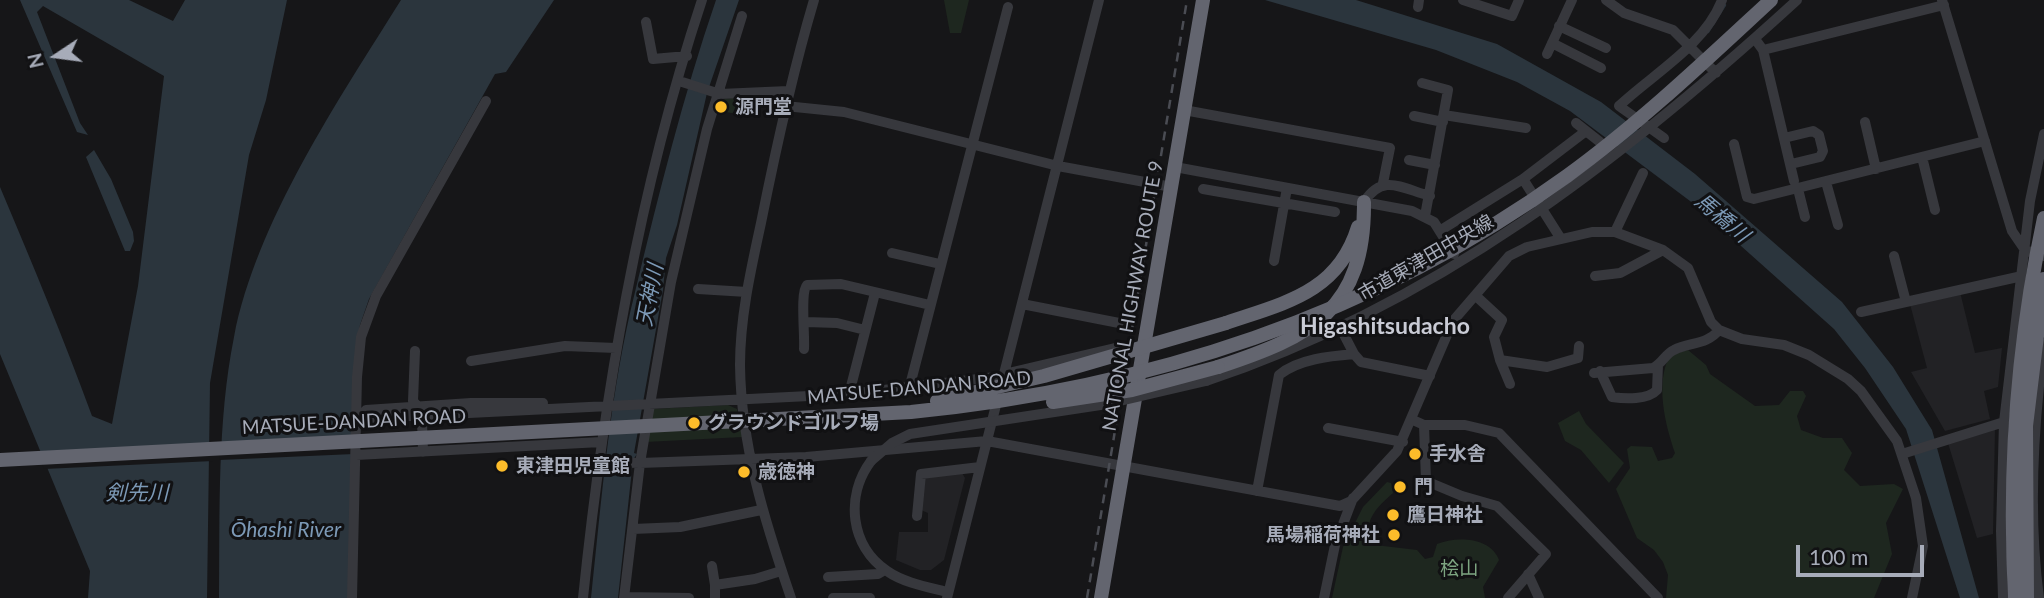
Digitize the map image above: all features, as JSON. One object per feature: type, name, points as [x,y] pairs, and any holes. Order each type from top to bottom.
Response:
[{"type":"highway","name":"NATIONAL HIGHWAY ROUTE 9","points":[[1101,598],[1203,0]]},
{"type":"highway","name":"MATSUE-DANDAN ROAD","points":[[0,460],[842,416],[965,407],[1031,398],[1151,371],[1243,344],[1339,305],[1434,258],[1521,207],[1608,145],[1695,72],[1772,0]]},
{"type":"highway","points":[[1031,398],[1047,403],[1113,393],[1218,367],[1301,333],[1336,304],[1350,284],[1364,234],[1364,202]]},
{"type":"highway","points":[[842,416],[991,390],[1226,323],[1289,301],[1327,279],[1350,252],[1364,202]]},
{"type":"highway","points":[[2009,598],[2012,480],[2019,369],[2044,218]]},
{"type":"highway","points":[[2029,598],[2025,552],[2026,426],[2044,279]]},
{"type":"highway","points":[[2012,480],[2015,598]]},
{"type":"street","points":[[583,598],[601,462],[601,442],[616,348],[638,240],[702,2],[688,0]]},
{"type":"street","points":[[791,598],[761,510],[751,459],[742,400],[741,339],[747,292],[788,91],[814,0]]},
{"type":"street","points":[[947,595],[1098,0]]},
{"type":"street","points":[[1463,0],[1512,16],[1519,0]]},
{"type":"street","points":[[1572,0],[1549,48],[1601,68]]},
{"type":"street","points":[[1606,0],[1624,13],[1673,30],[1716,73]]},
{"type":"street","points":[[1664,138],[1619,106],[1688,46],[1717,13],[1722,0]]},
{"type":"street","name":"市道東津田中央線","points":[[947,595],[904,580],[885,570],[863,544],[854,516],[859,482],[871,461],[892,443],[910,435],[1107,404],[1206,381],[1274,357],[1340,327],[1459,262],[1544,210],[1652,128],[1797,0]]},
{"type":"street","points":[[1763,50],[1943,2],[2012,231],[2025,250],[2044,256]]},
{"type":"street","points":[[909,389],[1008,7]]},
{"type":"street","points":[[689,598],[624,598],[638,463],[671,282],[707,129],[728,56],[743,16]]},
{"type":"street","points":[[646,22],[653,59],[687,56]]},
{"type":"street","points":[[1559,26],[1606,48]]},
{"type":"street","points":[[1755,39],[1763,50],[1805,217]]},
{"type":"street","points":[[680,82],[719,93],[788,91]]},
{"type":"street","points":[[1422,83],[1448,90],[1425,216]]},
{"type":"street","points":[[352,598],[359,350],[369,312],[485,101]]},
{"type":"street","points":[[785,106],[844,111],[1058,166],[1171,187]]},
{"type":"street","points":[[1184,110],[1390,148],[1383,183]]},
{"type":"street","points":[[1414,117],[1526,128]]},
{"type":"street","points":[[1865,122],[1876,169]]},
{"type":"street","points":[[1576,124],[1600,142]]},
{"type":"street","points":[[1441,230],[1523,179],[1586,131]]},
{"type":"street","points":[[1784,138],[1813,131],[1819,135],[1823,151],[1820,158],[1791,164]]},
{"type":"street","points":[[2003,598],[2001,531],[2004,422],[2030,201],[2044,134]]},
{"type":"street","points":[[1734,144],[1748,198],[1755,199],[1796,185],[1826,181],[1985,141]]},
{"type":"street","points":[[1922,158],[1935,210]]},
{"type":"street","points":[[1409,160],[1435,165]]},
{"type":"street","points":[[1175,167],[1425,216],[1441,230],[1459,262]]},
{"type":"street","points":[[1615,232],[1643,173]]},
{"type":"street","points":[[1523,179],[1561,239]]},
{"type":"street","points":[[1826,181],[1838,225]]},
{"type":"street","points":[[1254,197],[1257,182]]},
{"type":"street","points":[[1364,202],[1375,186],[1383,183],[1430,196]]},
{"type":"street","points":[[1274,261],[1287,188]]},
{"type":"street","points":[[1203,189],[1335,212]]},
{"type":"street","points":[[1324,598],[1335,545],[1353,498],[1403,442],[1453,321],[1514,251],[1592,232],[1615,232],[1663,250],[1688,268],[1711,322],[1719,330],[1796,350],[1850,380],[1905,453],[1916,498],[1923,547],[1912,598]]},
{"type":"street","points":[[1595,276],[1620,273],[1663,250]]},
{"type":"street","points":[[892,253],[940,264]]},
{"type":"street","points":[[1894,256],[1906,302]]},
{"type":"street","points":[[1861,312],[2022,276]]},
{"type":"street","points":[[804,349],[806,322],[802,297],[807,285],[841,284],[930,305]]},
{"type":"street","points":[[698,289],[747,292]]},
{"type":"street","points":[[849,394],[875,293]]},
{"type":"street","points":[[1476,296],[1502,320],[1494,337],[1510,384]]},
{"type":"street","points":[[1022,304],[1119,323]]},
{"type":"street","points":[[806,322],[837,323],[865,330]]},
{"type":"street","points":[[1340,327],[1361,362],[1430,376]]},
{"type":"street","points":[[1658,365],[1657,390],[1650,395],[1638,397],[1612,397],[1597,372],[1658,365],[1671,351],[1701,343],[1719,330]]},
{"type":"street","points":[[2039,598],[2039,526],[2034,464],[2044,344]]},
{"type":"street","points":[[471,360],[565,346],[616,348]]},
{"type":"street","points":[[1500,360],[1553,366],[1578,358],[1579,346]]},
{"type":"street","points":[[358,419],[909,389],[1004,375],[1115,348]]},
{"type":"street","points":[[415,351],[413,401],[418,407]]},
{"type":"street","points":[[1257,491],[1279,375],[1286,369],[1332,356],[1354,354]]},
{"type":"street","points":[[358,419],[366,410],[471,403],[546,404],[549,409]]},
{"type":"street","points":[[423,452],[422,421],[431,415]]},
{"type":"street","points":[[1413,420],[1424,425],[1465,425],[1499,433],[1658,598]]},
{"type":"street","points":[[1905,453],[2004,422]]},
{"type":"street","points":[[1424,425],[1425,479],[1457,494],[1497,506],[1546,554],[1508,598]]},
{"type":"street","points":[[1328,428],[1403,442]]},
{"type":"street","points":[[601,462],[751,459],[987,441],[1337,506],[1353,498]]},
{"type":"street","points":[[356,455],[601,442]]},
{"type":"street","points":[[917,516],[921,474],[980,467]]},
{"type":"street","points":[[632,529],[680,527],[761,510]]},
{"type":"street","points":[[2001,531],[2039,526]]},
{"type":"street","points":[[712,566],[715,598]]},
{"type":"street","points":[[828,577],[878,574],[885,570]]},
{"type":"street","points":[[715,585],[755,579],[781,571]]},
{"type":"street","points":[[1528,574],[1539,598]]},
{"type":"street","points":[[833,598],[870,598]]},
{"type":"shaded area","points":[[1960,292],[1975,353],[2002,348],[1998,387],[1984,391],[1990,419],[1945,431],[1911,372],[1927,368],[1910,304]]},
{"type":"shaded area","points":[[1995,428],[1993,534],[1977,538],[1948,443]]},
{"type":"shaded area","points":[[962,473],[965,478],[944,560],[931,570],[920,570],[896,560],[899,532],[928,532],[928,513],[921,510],[923,480],[926,476]]},
{"type":"green space","points":[[944,0],[969,0],[961,33],[950,33]]},
{"type":"green space","points":[[752,97],[752,117],[716,110],[722,99]]},
{"type":"green space","points":[[1688,350],[1706,365],[1710,374],[1755,406],[1779,405],[1790,391],[1803,391],[1806,396],[1797,416],[1801,430],[1823,438],[1842,438],[1852,453],[1844,470],[1860,486],[1894,484],[1903,489],[1886,523],[1892,554],[1874,598],[1666,598],[1668,575],[1663,562],[1654,550],[1637,538],[1616,489],[1630,468],[1627,449],[1631,446],[1652,447],[1658,461],[1672,458],[1675,453],[1665,417],[1663,378],[1670,355]]},
{"type":"green space","name":"グラウンドゴルフ場","points":[[728,405],[737,409],[743,437],[645,442],[652,409]]},
{"type":"green space","points":[[1579,411],[1586,424],[1624,463],[1609,483],[1581,450],[1565,441],[1558,423]]},
{"type":"green space","name":"桧山","points":[[1387,482],[1391,483],[1393,493],[1376,510],[1369,523],[1375,545],[1417,550],[1425,559],[1433,557],[1437,544],[1445,541],[1463,539],[1481,543],[1495,552],[1499,560],[1483,587],[1485,598],[1332,598],[1343,547],[1363,507]]},
{"type":"water","name":"剣先川","points":[[20,0],[129,0],[173,21],[185,0],[287,0],[266,100],[249,155],[210,383],[207,598],[88,598],[90,571],[0,354],[0,187],[92,416],[112,424],[138,286],[164,76],[43,6],[37,12],[80,123],[88,135],[77,132]]},
{"type":"water","name":"Ōhashi River","points":[[401,0],[554,0],[506,72],[495,74],[369,299],[360,325],[356,352],[350,598],[219,598],[220,467],[225,402],[234,337],[245,294],[280,206],[302,162]]},
{"type":"water","name":"天神川","points":[[716,0],[739,0],[707,93],[677,225],[666,258],[663,290],[634,453],[637,454],[633,460],[618,598],[591,598],[608,444],[626,330],[672,145]]},
{"type":"water","name":"馬橋川","points":[[1265,0],[1356,0],[1497,44],[1601,102],[1695,174],[1842,302],[1893,367],[1932,430],[1979,598],[1960,598],[1906,429],[1865,368],[1834,329],[1694,204],[1570,111],[1517,82],[1436,50]]},
{"type":"water","points":[[94,150],[111,179],[133,232],[134,241],[130,251],[125,251],[86,157]]},
{"type":"pier","points":[[354,436],[354,454],[219,460],[220,443]]},
{"type":"pier","points":[[213,444],[213,461],[44,469],[37,452]]},
{"type":"waterway","points":[[1708,32],[1725,5]]},
{"type":"railway","points":[[1087,598],[1187,0]]},
{"type":"place","name":"源門堂","points":[[721,107]]},
{"type":"place","name":"グラウンドゴルフ場","points":[[694,423]]},
{"type":"place","name":"手水舎","points":[[1415,454]]},
{"type":"place","name":"東津田児童館","points":[[502,466]]},
{"type":"place","name":"歳徳神","points":[[744,472]]},
{"type":"place","name":"門","points":[[1400,487]]},
{"type":"place","name":"鷹日神社","points":[[1393,515]]},
{"type":"place","name":"馬場稲荷神社","points":[[1394,535]]},
{"type":"district","name":"Higashitsudacho","points":[[1385,327]]}]
